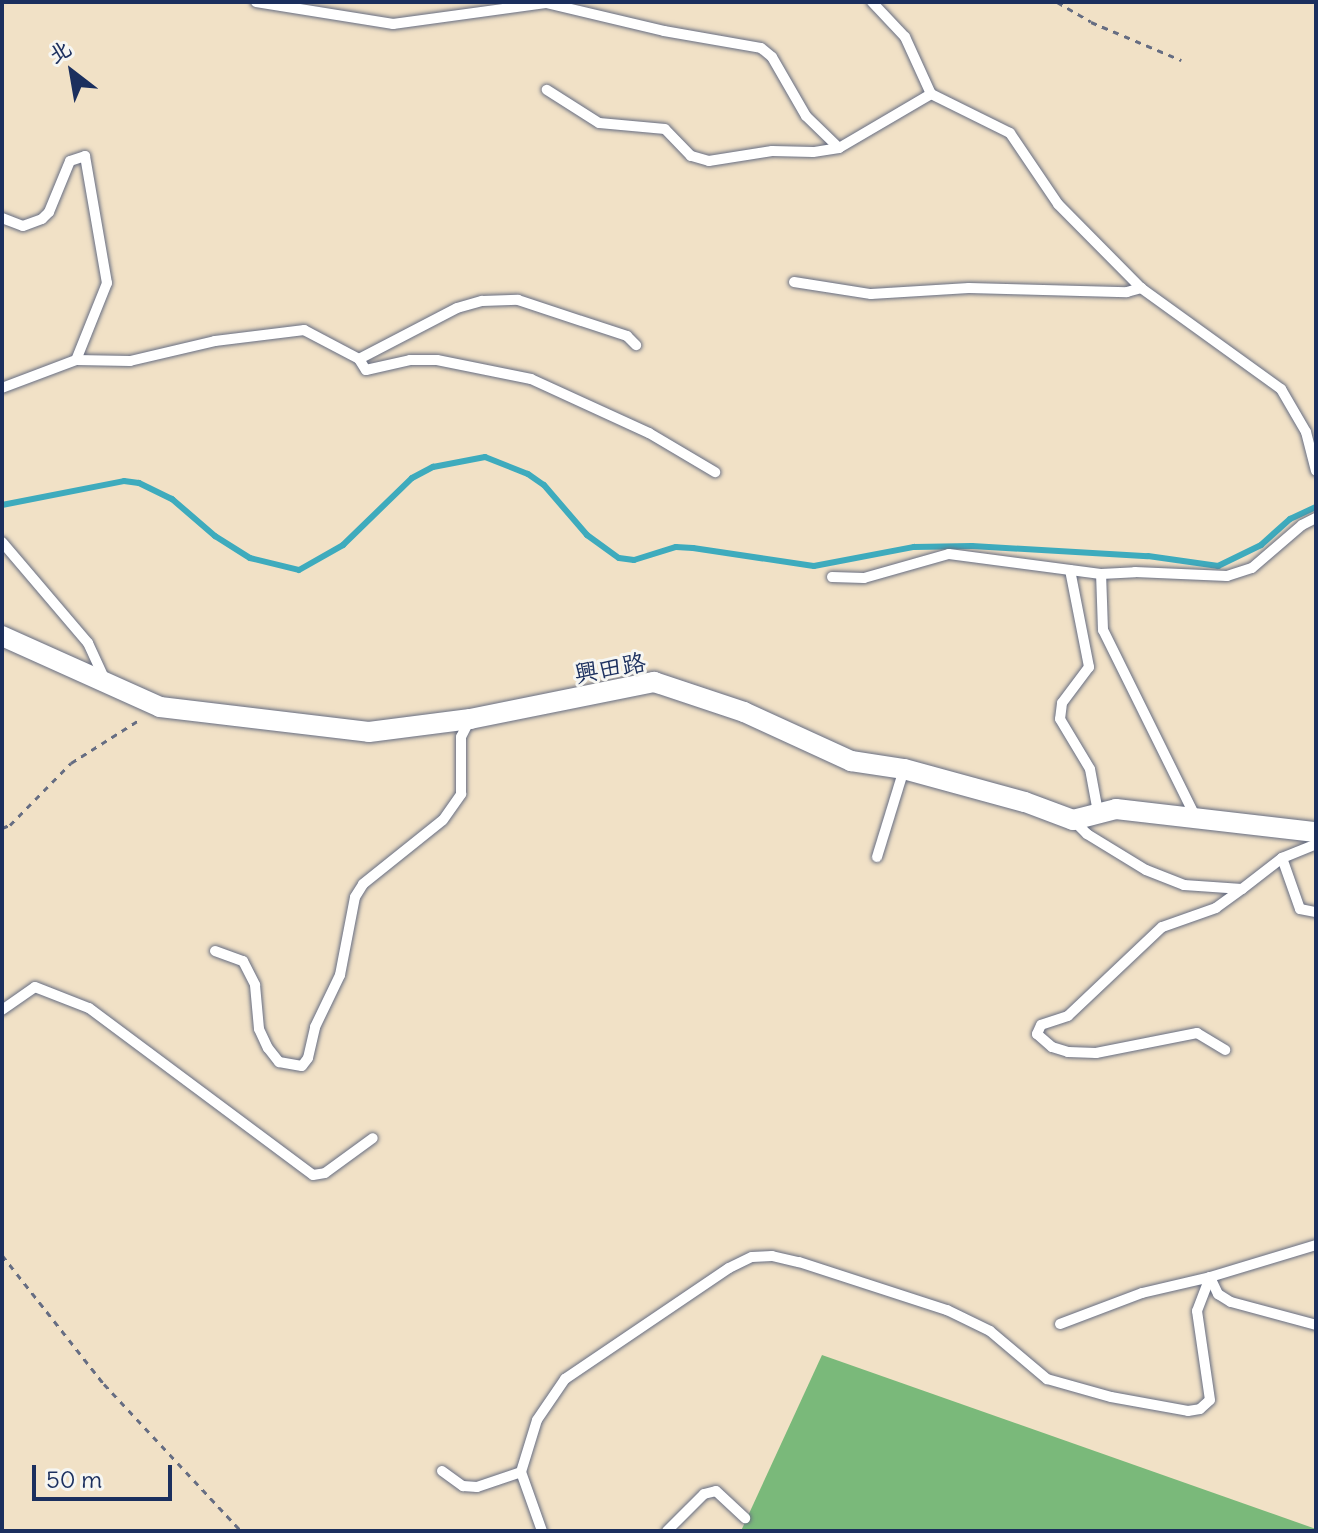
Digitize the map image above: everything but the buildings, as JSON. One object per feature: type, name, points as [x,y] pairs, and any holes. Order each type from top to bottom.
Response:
[{"type":"street","name":"興田路","points":[[2,636],[160,707],[369,732],[470,719],[654,682],[744,712],[851,761],[904,769],[1025,802],[1073,820]]},
{"type":"street","points":[[1073,820],[1116,809],[1316,832]]},
{"type":"lane","points":[[256,2],[393,24],[546,3],[664,31],[761,48],[772,57],[806,116],[839,148]]},
{"type":"lane","points":[[872,2],[905,37],[931,94],[1010,133],[1058,204],[1141,288],[1281,389],[1306,432],[1316,471]]},
{"type":"lane","points":[[547,90],[599,123],[665,129],[691,156],[709,161],[772,151],[813,152],[839,148],[931,94]]},
{"type":"lane","points":[[2,218],[23,226],[42,219],[49,212],[70,161],[85,156],[107,283],[76,360]]},
{"type":"lane","points":[[794,282],[871,294],[969,288],[1127,292],[1141,288]]},
{"type":"lane","points":[[359,359],[457,308],[506,300],[518,300],[627,336],[636,345]]},
{"type":"lane","points":[[2,388],[76,360],[130,361],[215,341],[304,330],[359,359],[366,370],[410,360],[437,360],[531,379],[649,433],[715,472]]},
{"type":"lane","points":[[832,577],[864,578],[949,554],[1101,574],[1135,572],[1227,576],[1252,568],[1302,525],[1316,518]]},
{"type":"lane","points":[[2,542],[50,594],[88,643],[108,685]]},
{"type":"lane","points":[[1070,570],[1089,667],[1062,703],[1060,719],[1090,769],[1098,812]]},
{"type":"lane","points":[[1101,574],[1103,630],[1197,819]]},
{"type":"lane","points":[[215,951],[243,961],[255,985],[259,1029],[268,1048],[279,1062],[302,1066],[308,1058],[315,1027],[340,975],[355,897],[363,884],[443,820],[461,794],[461,737],[470,719]]},
{"type":"lane","points":[[877,857],[904,769]]},
{"type":"lane","points":[[1073,820],[1087,834],[1146,870],[1184,885],[1242,889]]},
{"type":"lane","points":[[1225,1050],[1197,1033],[1096,1053],[1068,1052],[1052,1047],[1037,1034],[1041,1025],[1068,1016],[1162,927],[1216,908],[1282,858],[1316,844]]},
{"type":"lane","points":[[1282,858],[1300,909],[1316,912]]},
{"type":"lane","points":[[2,1010],[35,987],[89,1008],[313,1175],[325,1173],[373,1138]]},
{"type":"lane","points":[[1060,1324],[1142,1293],[1210,1277],[1316,1245]]},
{"type":"lane","points":[[542,1531],[521,1472],[537,1420],[565,1379],[729,1268],[752,1257],[772,1256],[799,1262],[947,1310],[990,1331],[1047,1379],[1111,1397],[1188,1411],[1200,1409],[1210,1400],[1197,1311],[1210,1277]]},
{"type":"lane","points":[[1210,1277],[1218,1294],[1231,1302],[1316,1325]]},
{"type":"lane","points":[[442,1471],[463,1486],[477,1487],[521,1472]]},
{"type":"lane","points":[[667,1531],[704,1494],[716,1491],[745,1518]]},
{"type":"path","points":[[1057,2],[1091,22],[1181,60]]},
{"type":"path","points":[[2,828],[10,825],[71,763],[160,707]]},
{"type":"path","points":[[2,1255],[104,1384],[241,1531]]},
{"type":"green space","points":[[822,1355],[1316,1529],[1316,1531],[741,1531]]},
{"type":"waterway","points":[[2,505],[124,481],[139,483],[172,499],[215,536],[250,558],[299,570],[343,545],[412,478],[433,467],[485,457],[528,474],[544,485],[587,535],[619,558],[634,560],[676,547],[814,566],[914,547],[972,546],[1148,556],[1218,566],[1261,545],[1290,519],[1316,507]]}]
